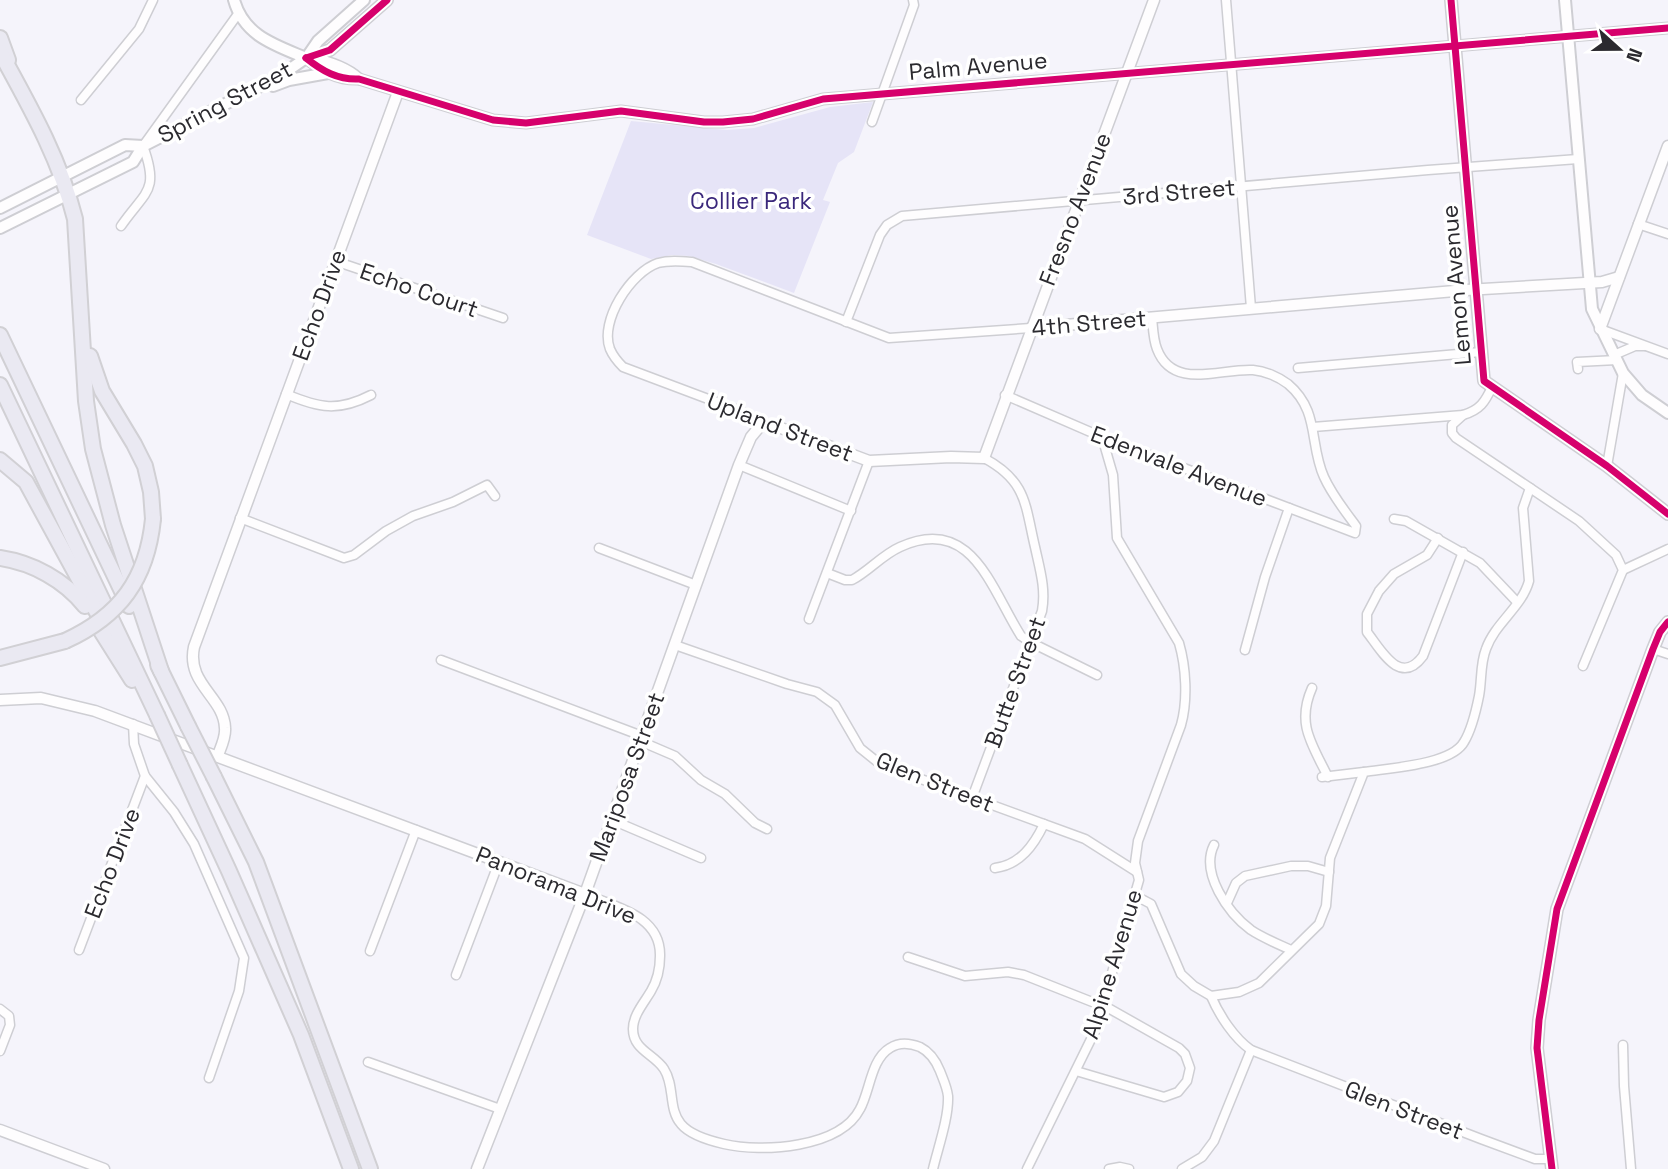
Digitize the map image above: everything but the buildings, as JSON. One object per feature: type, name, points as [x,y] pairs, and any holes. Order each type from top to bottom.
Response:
[{"type":"highway","points":[[0,38],[18,84]]},
{"type":"highway","points":[[0,52],[49,146],[69,193],[75,219],[86,401],[93,449],[113,525],[160,671]]},
{"type":"highway","points":[[0,658],[65,641],[107,617],[135,583],[147,554],[153,519],[152,492],[145,466],[102,391],[82,327]]},
{"type":"highway","points":[[0,335],[160,671],[256,862],[370,1169]]},
{"type":"highway","points":[[0,385],[229,871],[301,1035],[351,1169]]},
{"type":"highway","points":[[0,460],[26,482],[73,572],[157,715]]},
{"type":"highway","points":[[0,558],[22,563],[45,573],[64,584],[77,596],[157,715]]},
{"type":"main road","points":[[234,0],[238,14],[259,37],[306,58]]},
{"type":"main road","name":"Spring Street","points":[[306,58],[318,41],[364,0]]},
{"type":"main road","name":"Spring Street","points":[[0,208],[125,145],[143,146],[263,85],[306,58],[330,50],[387,0]]},
{"type":"main road","name":"Lemon Avenue","points":[[1451,0],[1484,381],[1642,491],[1668,514]]},
{"type":"main road","points":[[1565,0],[1592,309],[1623,373],[1642,395],[1668,413]]},
{"type":"main road","points":[[263,85],[272,86],[289,80],[328,74]]},
{"type":"main road","name":"Spring Street","points":[[0,228],[133,162],[143,146]]},
{"type":"main road","points":[[1551,1164],[1537,1048],[1557,909],[1653,649],[1660,632],[1668,622]]},
{"type":"street","points":[[81,100],[139,29],[153,0]]},
{"type":"street","points":[[872,122],[914,5],[913,0]]},
{"type":"street","name":"Fresno Avenue","points":[[984,458],[1154,0]]},
{"type":"street","points":[[1226,0],[1251,308]]},
{"type":"street","points":[[121,226],[151,186],[150,166],[143,146],[238,14]]},
{"type":"street","name":"Palm Avenue","points":[[306,58],[328,74],[347,80],[359,79],[493,121],[526,124],[618,111],[723,122],[753,119],[823,99],[1668,27]]},
{"type":"street","name":"Palm Avenue","points":[[306,58],[326,61],[353,73],[359,79]]},
{"type":"street","name":"Echo Drive","points":[[218,755],[225,734],[224,721],[195,674],[192,656],[240,518],[398,92]]},
{"type":"street","points":[[1668,146],[1600,328],[1668,354]]},
{"type":"street","name":"3rd Street","points":[[846,322],[880,235],[887,225],[902,216],[1578,159]]},
{"type":"street","points":[[1638,224],[1668,234]]},
{"type":"street","name":"Echo Court","points":[[335,261],[503,318]]},
{"type":"street","name":"4th Street","points":[[608,329],[629,283],[656,264],[673,261],[692,262],[889,338],[1602,282],[1619,277]]},
{"type":"street","points":[[1152,317],[1156,348],[1165,362],[1174,369],[1191,375],[1253,370],[1273,375],[1288,384],[1304,404],[1313,427],[1463,415],[1477,411],[1492,387]]},
{"type":"street","name":"Upland Street","points":[[608,329],[609,348],[623,367],[748,414],[761,425],[778,426],[869,461],[984,458]]},
{"type":"street","points":[[1578,369],[1577,362],[1616,358],[1635,346],[1647,346]]},
{"type":"street","points":[[1298,368],[1481,352]]},
{"type":"street","points":[[1607,466],[1623,373]]},
{"type":"street","points":[[286,394],[314,404],[334,407],[355,403],[371,395]]},
{"type":"street","name":"Edenvale Avenue","points":[[1005,396],[1102,437],[1355,533],[1356,526],[1335,498],[1323,475],[1313,427]]},
{"type":"street","points":[[1463,415],[1452,425],[1454,436],[1579,521],[1616,555],[1623,570]]},
{"type":"street","name":"Mariposa Street","points":[[477,1169],[612,820],[739,465],[751,436],[761,425]]},
{"type":"street","name":"Alpine Avenue","points":[[1027,1169],[1095,1031],[1139,880],[1135,863],[1138,841],[1185,709],[1182,655],[1177,638],[1117,538],[1113,475],[1102,437]]},
{"type":"street","name":"Butte Street","points":[[972,798],[1042,611],[1045,596],[1029,511],[1022,495],[1013,480],[984,458]]},
{"type":"street","points":[[808,619],[869,461]]},
{"type":"street","points":[[739,465],[851,511]]},
{"type":"street","points":[[240,518],[344,558],[354,555],[386,531],[413,516],[453,502],[487,485],[495,496]]},
{"type":"street","points":[[1312,688],[1305,706],[1305,727],[1325,777],[1424,763],[1453,754],[1464,743],[1475,713],[1486,649],[1495,631],[1525,591],[1530,576],[1523,508],[1530,488]]},
{"type":"street","points":[[1245,650],[1265,577],[1289,508]]},
{"type":"street","points":[[1394,519],[1406,521],[1480,563],[1517,602]]},
{"type":"street","points":[[827,573],[852,580],[899,547],[927,538],[952,541],[969,553],[982,568],[1021,636],[1097,675]]},
{"type":"street","points":[[1438,538],[1427,555],[1394,575],[1379,591],[1369,608],[1367,632],[1392,665],[1403,668],[1410,666],[1423,656],[1463,552]]},
{"type":"street","points":[[599,548],[696,585]]},
{"type":"street","points":[[1583,666],[1623,570],[1668,549]]},
{"type":"street","name":"Glen Street","points":[[675,645],[786,684],[817,692],[835,705],[860,748],[880,764],[1085,839],[1137,872]]},
{"type":"street","points":[[1653,649],[1668,654]]},
{"type":"street","points":[[442,660],[641,739],[675,756],[701,780],[725,794],[755,823],[768,829]]},
{"type":"street","name":"Panorama Drive","points":[[0,700],[41,698],[96,711],[584,894],[641,918],[656,934],[660,949],[658,971],[653,986],[635,1018],[633,1035],[636,1044],[666,1072],[675,1112],[684,1128],[720,1143],[747,1148],[782,1148],[818,1139],[844,1127],[858,1113],[878,1062],[886,1051],[894,1045],[910,1044],[923,1049],[934,1060],[948,1094],[933,1169]]},
{"type":"street","points":[[132,724],[134,744],[145,776],[174,812],[194,844],[244,958],[239,991],[209,1078]]},
{"type":"street","points":[[1211,996],[1239,992],[1254,986],[1322,920],[1326,906],[1330,858],[1364,772]]},
{"type":"street","name":"Echo Drive","points":[[79,950],[145,776]]},
{"type":"street","points":[[612,820],[701,858]]},
{"type":"street","points":[[995,868],[1005,867],[1027,852],[1044,824]]},
{"type":"street","points":[[370,951],[416,831]]},
{"type":"street","points":[[1214,845],[1210,876],[1227,903],[1250,930],[1291,950]]},
{"type":"street","points":[[456,975],[499,862]]},
{"type":"street","points":[[1227,903],[1236,883],[1245,876],[1291,866],[1308,866],[1329,872]]},
{"type":"street","name":"Glen Street","points":[[1135,895],[1151,904],[1181,974],[1211,996],[1228,1024],[1251,1050],[1551,1164]]},
{"type":"street","points":[[908,957],[965,976],[1008,972],[1024,975],[1102,1006],[1182,1051],[1189,1063],[1189,1077],[1178,1092],[1164,1097],[1076,1071]]},
{"type":"street","points":[[0,1009],[9,1016],[10,1025],[0,1051]]},
{"type":"street","points":[[1623,1045],[1631,1169]]},
{"type":"street","points":[[1182,1169],[1202,1157],[1214,1141],[1251,1050]]},
{"type":"street","points":[[368,1062],[500,1109]]},
{"type":"street","points":[[0,1130],[104,1169]]},
{"type":"street","points":[[1109,1169],[1129,1169]]},
{"type":"green space","name":"Collier Park","points":[[873,102],[854,152],[838,163],[823,200],[830,202],[794,293],[689,256],[672,255],[651,259],[587,235],[631,121],[727,130],[754,128],[830,107]]},
{"type":"cycle path","points":[[306,58],[330,50],[387,0]]},
{"type":"cycle path","points":[[1451,0],[1484,381],[1607,466],[1668,514]]},
{"type":"cycle path","points":[[306,58],[324,71],[337,76],[359,79],[493,120],[526,123],[621,111],[723,122],[753,119],[823,99],[1668,28]]},
{"type":"cycle path","points":[[1552,1169],[1537,1048],[1557,909],[1653,649],[1660,632],[1668,622]]}]
